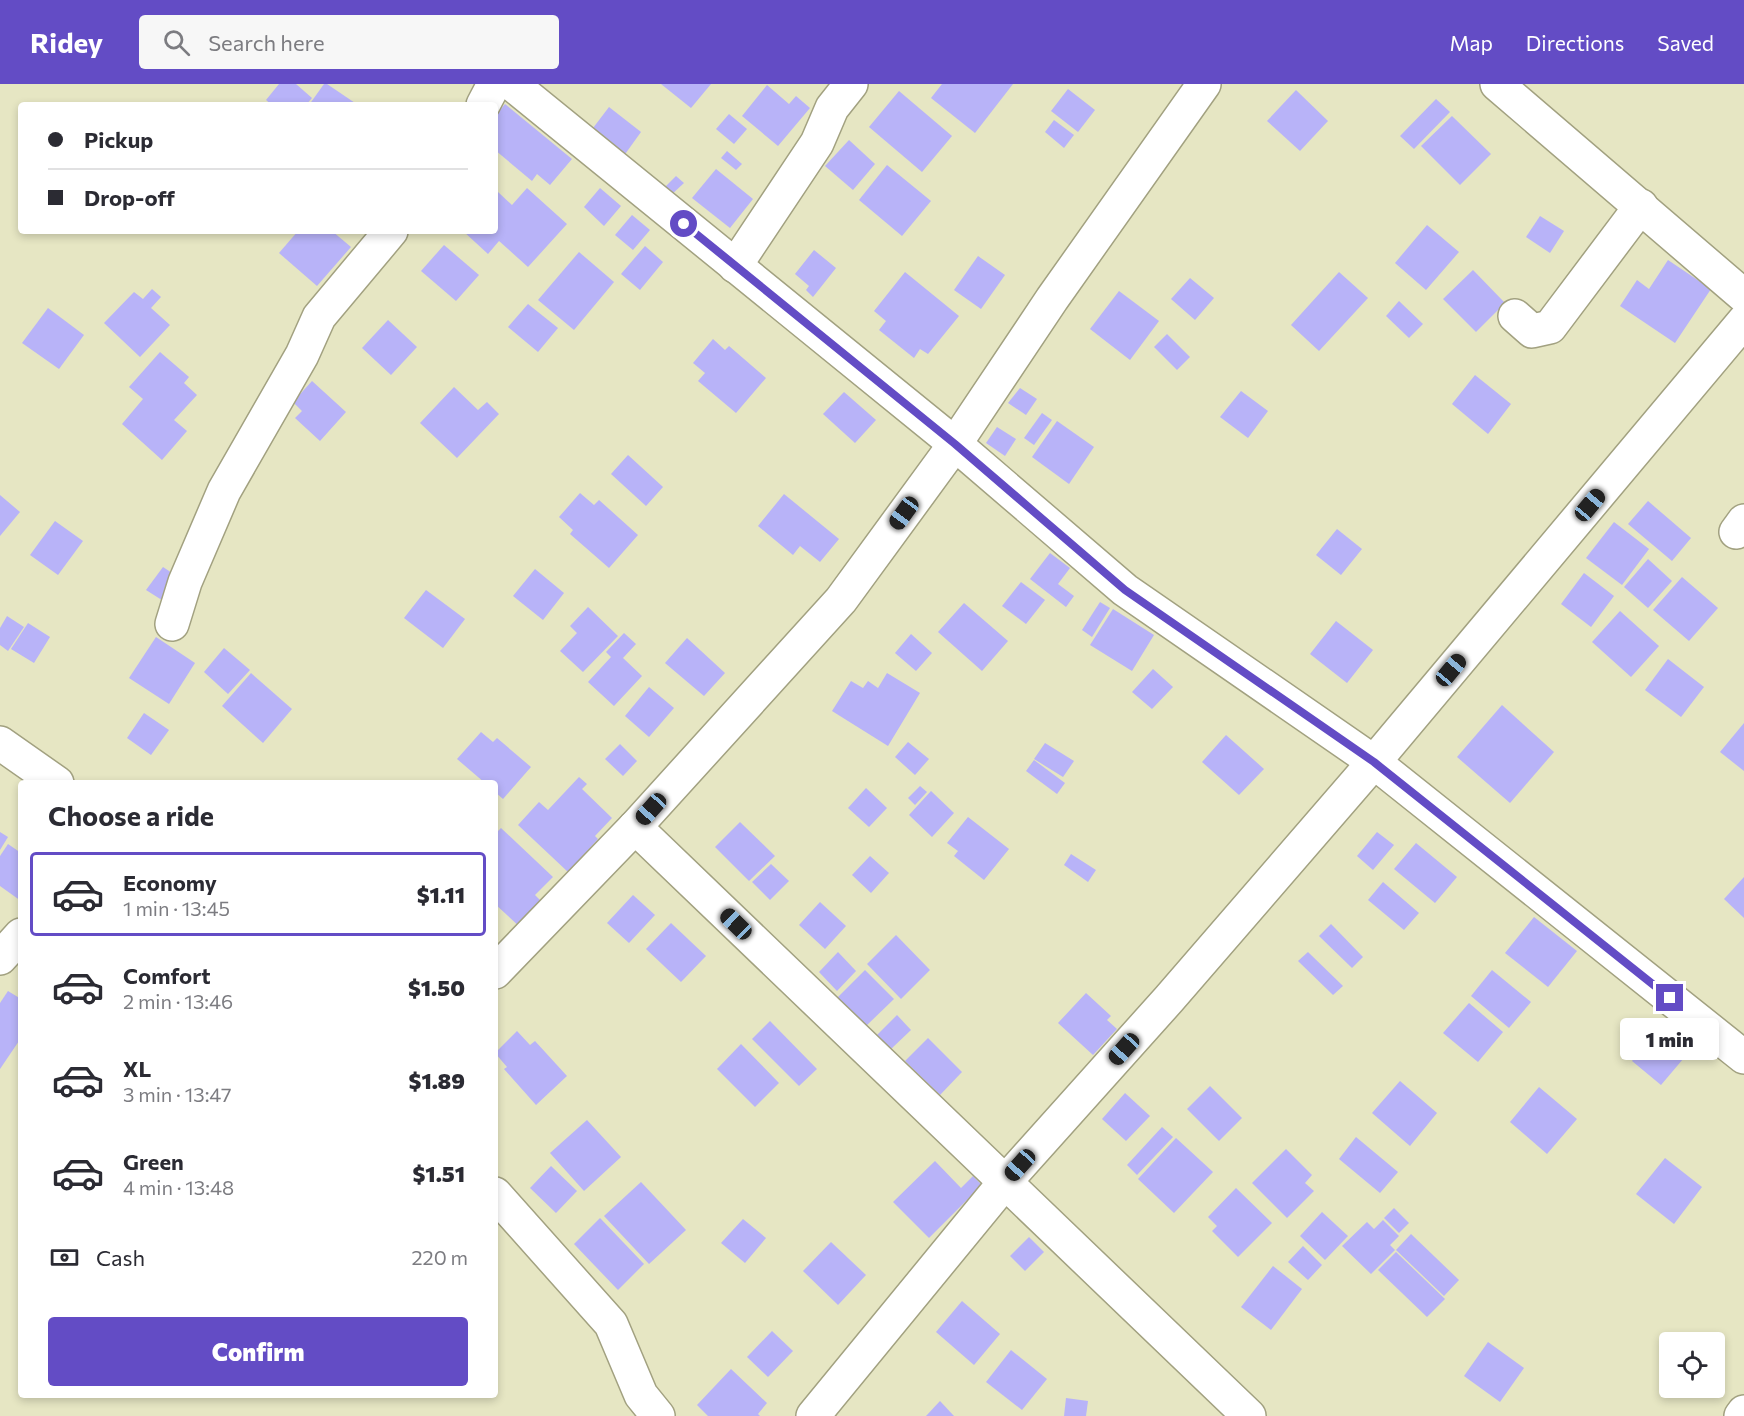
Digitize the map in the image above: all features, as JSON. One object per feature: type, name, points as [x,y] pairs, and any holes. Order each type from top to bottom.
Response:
[{"type":"street","points":[[485,102],[494,84]]},
{"type":"street","points":[[512,84],[955,444],[1125,590],[1374,762],[1744,1057]]},
{"type":"street","points":[[735,266],[817,143],[832,108],[851,84]]},
{"type":"street","points":[[498,969],[635,827],[841,600],[955,444],[1052,299],[1204,84]]},
{"type":"street","points":[[1497,84],[1744,296]]},
{"type":"street","points":[[1515,316],[1532,331],[1550,327],[1641,206]]},
{"type":"street","points":[[172,624],[185,582],[224,491],[302,355],[319,317],[388,234]]},
{"type":"street","points":[[813,1416],[1005,1182],[1374,762],[1744,321]]},
{"type":"street","points":[[0,743],[53,780]]},
{"type":"street","points":[[635,827],[1249,1416]]},
{"type":"street","points":[[0,958],[18,938]]},
{"type":"street","points":[[498,1197],[611,1324],[641,1395],[658,1416]]},
{"type":"street","points":[[1741,1416],[1744,1412]]},
{"type":"building","points":[[279,84],[296,84],[312,98],[309,102],[268,102],[266,100]]},
{"type":"building","points":[[324,84],[327,84],[354,102],[311,102]]},
{"type":"building","points":[[661,84],[711,84],[691,108]]},
{"type":"building","points":[[942,84],[1013,84],[975,133],[931,98]]},
{"type":"building","points":[[767,85],[789,104],[796,96],[810,108],[778,146],[742,116]]},
{"type":"building","points":[[1068,89],[1095,110],[1078,132],[1051,111]]},
{"type":"building","points":[[1296,90],[1328,121],[1300,151],[1267,121]]},
{"type":"building","points":[[899,91],[952,136],[922,172],[869,127]]},
{"type":"building","points":[[1436,99],[1450,112],[1414,149],[1400,136]]},
{"type":"building","points":[[505,104],[572,159],[550,185],[537,174],[532,181],[498,153],[498,112]]},
{"type":"building","points":[[609,107],[641,132],[623,157],[590,132]]},
{"type":"building","points":[[729,114],[747,129],[734,144],[716,129]]},
{"type":"building","points":[[1452,116],[1491,154],[1460,185],[1421,146]]},
{"type":"building","points":[[1054,120],[1074,135],[1064,148],[1045,132]]},
{"type":"building","points":[[849,140],[875,164],[853,190],[825,166]]},
{"type":"building","points":[[727,151],[742,164],[736,170],[721,158]]},
{"type":"building","points":[[887,165],[931,201],[902,236],[859,200]]},
{"type":"building","points":[[716,169],[753,199],[730,228],[692,198]]},
{"type":"building","points":[[676,176],[684,183],[670,196],[663,189]]},
{"type":"building","points":[[527,188],[567,224],[528,267],[499,241],[488,254],[466,234],[498,234],[498,192],[512,205]]},
{"type":"building","points":[[600,188],[621,206],[604,226],[584,207]]},
{"type":"building","points":[[632,215],[650,230],[633,250],[615,235]]},
{"type":"building","points":[[1540,216],[1564,231],[1550,253],[1526,237]]},
{"type":"building","points":[[1427,225],[1459,252],[1426,290],[1395,263]]},
{"type":"building","points":[[295,234],[336,234],[351,247],[317,286],[279,253]]},
{"type":"building","points":[[444,245],[479,275],[456,301],[421,271]]},
{"type":"building","points":[[645,246],[663,262],[640,290],[621,274]]},
{"type":"building","points":[[814,250],[836,268],[813,297],[806,290],[809,286],[795,274]]},
{"type":"building","points":[[579,252],[614,282],[574,330],[538,300]]},
{"type":"building","points":[[978,256],[1005,275],[981,309],[954,290]]},
{"type":"building","points":[[1668,260],[1711,289],[1675,343],[1620,306],[1637,280],[1649,289]]},
{"type":"building","points":[[1473,270],[1505,303],[1476,332],[1443,299]]},
{"type":"building","points":[[905,272],[959,316],[928,354],[920,349],[914,358],[879,330],[886,321],[874,311]]},
{"type":"building","points":[[1339,272],[1368,298],[1319,351],[1291,325]]},
{"type":"building","points":[[1190,278],[1214,298],[1195,320],[1171,299]]},
{"type":"building","points":[[152,289],[161,297],[151,308],[170,325],[140,357],[104,323],[134,292],[143,299]]},
{"type":"building","points":[[1119,291],[1159,321],[1130,360],[1090,329]]},
{"type":"building","points":[[1399,301],[1423,324],[1409,338],[1386,316]]},
{"type":"building","points":[[528,304],[558,328],[538,352],[508,327]]},
{"type":"building","points":[[48,308],[84,335],[59,369],[22,343]]},
{"type":"building","points":[[388,320],[417,347],[391,375],[362,348]]},
{"type":"building","points":[[1167,334],[1190,357],[1177,370],[1154,347]]},
{"type":"building","points":[[713,339],[725,350],[729,346],[766,378],[736,413],[698,381],[705,373],[693,363]]},
{"type":"building","points":[[160,352],[189,377],[184,383],[197,395],[174,420],[187,431],[162,460],[122,424],[143,399],[129,387]]},
{"type":"building","points":[[1475,375],[1511,404],[1488,434],[1452,404]]},
{"type":"building","points":[[312,381],[346,412],[320,441],[295,418],[302,411],[293,402]]},
{"type":"building","points":[[454,387],[478,410],[487,402],[499,414],[457,458],[420,423]]},
{"type":"building","points":[[1020,388],[1037,399],[1026,415],[1008,403]]},
{"type":"building","points":[[1241,391],[1268,411],[1248,438],[1220,417]]},
{"type":"building","points":[[844,392],[876,420],[855,443],[823,414]]},
{"type":"building","points":[[1042,413],[1052,420],[1034,445],[1024,438]]},
{"type":"building","points":[[1057,421],[1094,447],[1069,484],[1032,457]]},
{"type":"building","points":[[997,427],[1016,439],[1005,456],[986,443]]},
{"type":"building","points":[[628,455],[663,487],[646,506],[611,474]]},
{"type":"building","points":[[580,493],[594,505],[599,500],[638,535],[609,568],[570,534],[573,530],[559,517]]},
{"type":"building","points":[[784,494],[839,539],[820,562],[800,546],[793,555],[758,526]]},
{"type":"building","points":[[0,495],[20,512],[0,536]]},
{"type":"building","points":[[1648,501],[1691,538],[1672,561],[1628,524]]},
{"type":"building","points":[[55,521],[83,541],[58,575],[30,555]]},
{"type":"building","points":[[1614,522],[1649,549],[1622,585],[1586,558]]},
{"type":"building","points":[[1337,529],[1362,549],[1341,575],[1316,555]]},
{"type":"building","points":[[1050,553],[1070,568],[1058,584],[1074,596],[1066,607],[1030,579]]},
{"type":"building","points":[[1648,559],[1672,581],[1648,608],[1624,587]]},
{"type":"building","points":[[163,567],[181,579],[165,602],[146,590]]},
{"type":"building","points":[[535,569],[564,593],[543,620],[513,596]]},
{"type":"building","points":[[1584,573],[1614,596],[1591,627],[1561,604]]},
{"type":"building","points":[[1682,577],[1718,608],[1689,641],[1653,610]]},
{"type":"building","points":[[1021,582],[1045,600],[1026,624],[1002,606]]},
{"type":"building","points":[[426,590],[465,619],[443,648],[404,618]]},
{"type":"building","points":[[1100,602],[1110,608],[1092,637],[1082,630]]},
{"type":"building","points":[[964,603],[1008,641],[982,671],[938,632]]},
{"type":"building","points":[[588,607],[618,636],[583,672],[560,651],[577,633],[570,626]]},
{"type":"building","points":[[1113,609],[1154,635],[1132,671],[1090,645]]},
{"type":"building","points":[[1620,611],[1659,646],[1631,677],[1592,642]]},
{"type":"building","points":[[7,616],[24,627],[8,651],[0,645],[0,628]]},
{"type":"building","points":[[1336,621],[1373,650],[1347,683],[1310,654]]},
{"type":"building","points":[[28,623],[50,637],[34,663],[11,649]]},
{"type":"building","points":[[624,633],[636,644],[623,658],[642,676],[614,706],[588,682],[611,657],[606,652]]},
{"type":"building","points":[[911,634],[932,653],[916,671],[895,653]]},
{"type":"building","points":[[156,637],[195,663],[169,704],[129,678]]},
{"type":"building","points":[[687,638],[725,673],[704,696],[665,663]]},
{"type":"building","points":[[224,648],[250,670],[228,694],[204,672]]},
{"type":"building","points":[[1668,659],[1704,687],[1681,717],[1645,690]]},
{"type":"building","points":[[1153,669],[1173,687],[1152,709],[1132,692]]},
{"type":"building","points":[[251,673],[292,709],[263,743],[222,706]]},
{"type":"building","points":[[887,673],[920,693],[888,746],[832,711],[851,681],[863,688],[868,681],[878,688]]},
{"type":"building","points":[[649,687],[674,708],[649,737],[625,716]]},
{"type":"building","points":[[1502,705],[1554,752],[1510,803],[1457,757]]},
{"type":"building","points":[[144,713],[169,730],[151,755],[127,738]]},
{"type":"building","points":[[1744,723],[1744,771],[1720,752]]},
{"type":"building","points":[[481,732],[493,742],[497,738],[531,767],[503,799],[498,795],[498,780],[482,780],[457,759]]},
{"type":"building","points":[[1226,735],[1264,769],[1239,795],[1202,762]]},
{"type":"building","points":[[908,742],[929,759],[915,775],[895,757]]},
{"type":"building","points":[[1045,743],[1074,761],[1063,777],[1034,759]]},
{"type":"building","points":[[620,744],[637,761],[623,776],[605,759]]},
{"type":"building","points":[[1034,760],[1065,783],[1057,794],[1026,771]]},
{"type":"building","points":[[579,777],[587,784],[582,789],[612,818],[595,836],[598,839],[568,872],[518,825],[539,802],[548,810]]},
{"type":"building","points":[[920,786],[927,792],[915,805],[908,798]]},
{"type":"building","points":[[866,788],[887,808],[869,827],[848,808]]},
{"type":"building","points":[[931,791],[954,813],[932,837],[909,815]]},
{"type":"building","points":[[968,817],[1009,849],[984,880],[954,856],[958,851],[947,843]]},
{"type":"building","points":[[740,822],[775,856],[749,881],[715,847]]},
{"type":"building","points":[[501,828],[553,877],[535,895],[544,904],[521,928],[498,907],[498,831]]},
{"type":"building","points":[[0,832],[8,837],[0,850]]},
{"type":"building","points":[[1377,832],[1394,845],[1373,870],[1357,856]]},
{"type":"building","points":[[1416,843],[1457,877],[1435,903],[1394,869]]},
{"type":"building","points":[[8,844],[18,851],[18,899],[0,886],[0,856]]},
{"type":"building","points":[[1071,854],[1096,870],[1088,882],[1064,865]]},
{"type":"building","points":[[870,856],[889,873],[871,893],[852,875]]},
{"type":"building","points":[[771,864],[789,881],[770,900],[752,882]]},
{"type":"building","points":[[1744,877],[1744,918],[1724,899]]},
{"type":"building","points":[[1383,882],[1419,913],[1404,930],[1368,900]]},
{"type":"building","points":[[633,895],[655,915],[629,943],[607,923]]},
{"type":"building","points":[[820,902],[846,926],[825,949],[799,925]]},
{"type":"building","points":[[1534,917],[1577,951],[1548,987],[1505,953]]},
{"type":"building","points":[[671,923],[706,956],[681,982],[646,949]]},
{"type":"building","points":[[1331,924],[1363,957],[1352,968],[1319,936]]},
{"type":"building","points":[[896,935],[930,970],[901,999],[867,964]]},
{"type":"building","points":[[838,952],[856,971],[837,991],[819,972]]},
{"type":"building","points":[[1308,952],[1343,986],[1333,995],[1298,961]]},
{"type":"building","points":[[865,970],[894,999],[865,1027],[837,998]]},
{"type":"building","points":[[1492,970],[1531,1002],[1509,1028],[1471,996]]},
{"type":"building","points":[[8,991],[18,997],[18,1042],[0,1069],[0,1003]]},
{"type":"building","points":[[1086,993],[1111,1016],[1107,1020],[1117,1029],[1093,1055],[1058,1023]]},
{"type":"building","points":[[1469,1003],[1503,1032],[1478,1062],[1443,1033]]},
{"type":"building","points":[[897,1015],[911,1030],[890,1050],[876,1036]]},
{"type":"building","points":[[1649,1019],[1689,1052],[1661,1085],[1632,1061],[1638,1053],[1627,1045]]},
{"type":"building","points":[[770,1021],[817,1069],[799,1086],[752,1039]]},
{"type":"building","points":[[517,1031],[530,1045],[535,1041],[567,1076],[536,1105],[504,1069],[507,1067],[498,1056],[498,1050]]},
{"type":"building","points":[[928,1038],[962,1072],[940,1095],[905,1061]]},
{"type":"building","points":[[741,1044],[779,1083],[755,1107],[717,1069]]},
{"type":"building","points":[[1400,1081],[1437,1113],[1410,1146],[1372,1113]]},
{"type":"building","points":[[1210,1086],[1242,1118],[1219,1141],[1187,1109]]},
{"type":"building","points":[[1539,1087],[1577,1119],[1547,1154],[1510,1122]]},
{"type":"building","points":[[1125,1093],[1150,1116],[1126,1141],[1102,1119]]},
{"type":"building","points":[[587,1120],[621,1157],[584,1191],[550,1153]]},
{"type":"building","points":[[1162,1127],[1173,1137],[1137,1175],[1127,1165]]},
{"type":"building","points":[[1356,1137],[1398,1172],[1380,1193],[1339,1159]]},
{"type":"building","points":[[1176,1138],[1213,1172],[1174,1213],[1138,1179]]},
{"type":"building","points":[[1286,1149],[1312,1175],[1305,1183],[1314,1191],[1287,1218],[1252,1183]]},
{"type":"building","points":[[1665,1158],[1702,1187],[1674,1224],[1636,1194]]},
{"type":"building","points":[[935,1161],[961,1188],[973,1176],[982,1185],[929,1238],[893,1202]]},
{"type":"building","points":[[551,1166],[577,1191],[556,1213],[530,1188]]},
{"type":"building","points":[[641,1182],[686,1230],[649,1264],[604,1216]]},
{"type":"building","points":[[1236,1188],[1272,1223],[1238,1257],[1212,1231],[1217,1226],[1208,1217]]},
{"type":"building","points":[[1394,1208],[1409,1223],[1399,1233],[1384,1218]]},
{"type":"building","points":[[1322,1212],[1348,1236],[1325,1260],[1300,1236]]},
{"type":"building","points":[[600,1218],[644,1264],[618,1290],[574,1244]]},
{"type":"building","points":[[743,1219],[766,1238],[745,1263],[721,1243]]},
{"type":"building","points":[[1383,1220],[1399,1236],[1390,1245],[1395,1250],[1371,1274],[1342,1246],[1367,1222],[1374,1229]]},
{"type":"building","points":[[1411,1234],[1459,1280],[1444,1296],[1396,1250]]},
{"type":"building","points":[[1029,1237],[1044,1252],[1025,1271],[1010,1256]]},
{"type":"building","points":[[831,1242],[866,1275],[838,1305],[803,1271]]},
{"type":"building","points":[[1303,1246],[1322,1265],[1308,1280],[1288,1262]]},
{"type":"building","points":[[1396,1252],[1445,1299],[1427,1317],[1378,1270]]},
{"type":"building","points":[[1273,1266],[1302,1289],[1271,1330],[1241,1307]]},
{"type":"building","points":[[962,1301],[1000,1334],[974,1365],[936,1332]]},
{"type":"building","points":[[772,1331],[793,1351],[768,1377],[747,1357]]},
{"type":"building","points":[[1488,1342],[1524,1368],[1500,1402],[1464,1376]]},
{"type":"building","points":[[1011,1350],[1047,1379],[1022,1410],[986,1382]]},
{"type":"building","points":[[731,1369],[767,1403],[758,1414],[760,1416],[708,1416],[697,1405]]},
{"type":"building","points":[[1066,1398],[1088,1401],[1086,1416],[1064,1416]]},
{"type":"building","points":[[940,1401],[954,1416],[926,1416]]},
{"type":"route","points":[[684,224],[955,444],[1125,590],[1374,762],[1670,998]]}]
